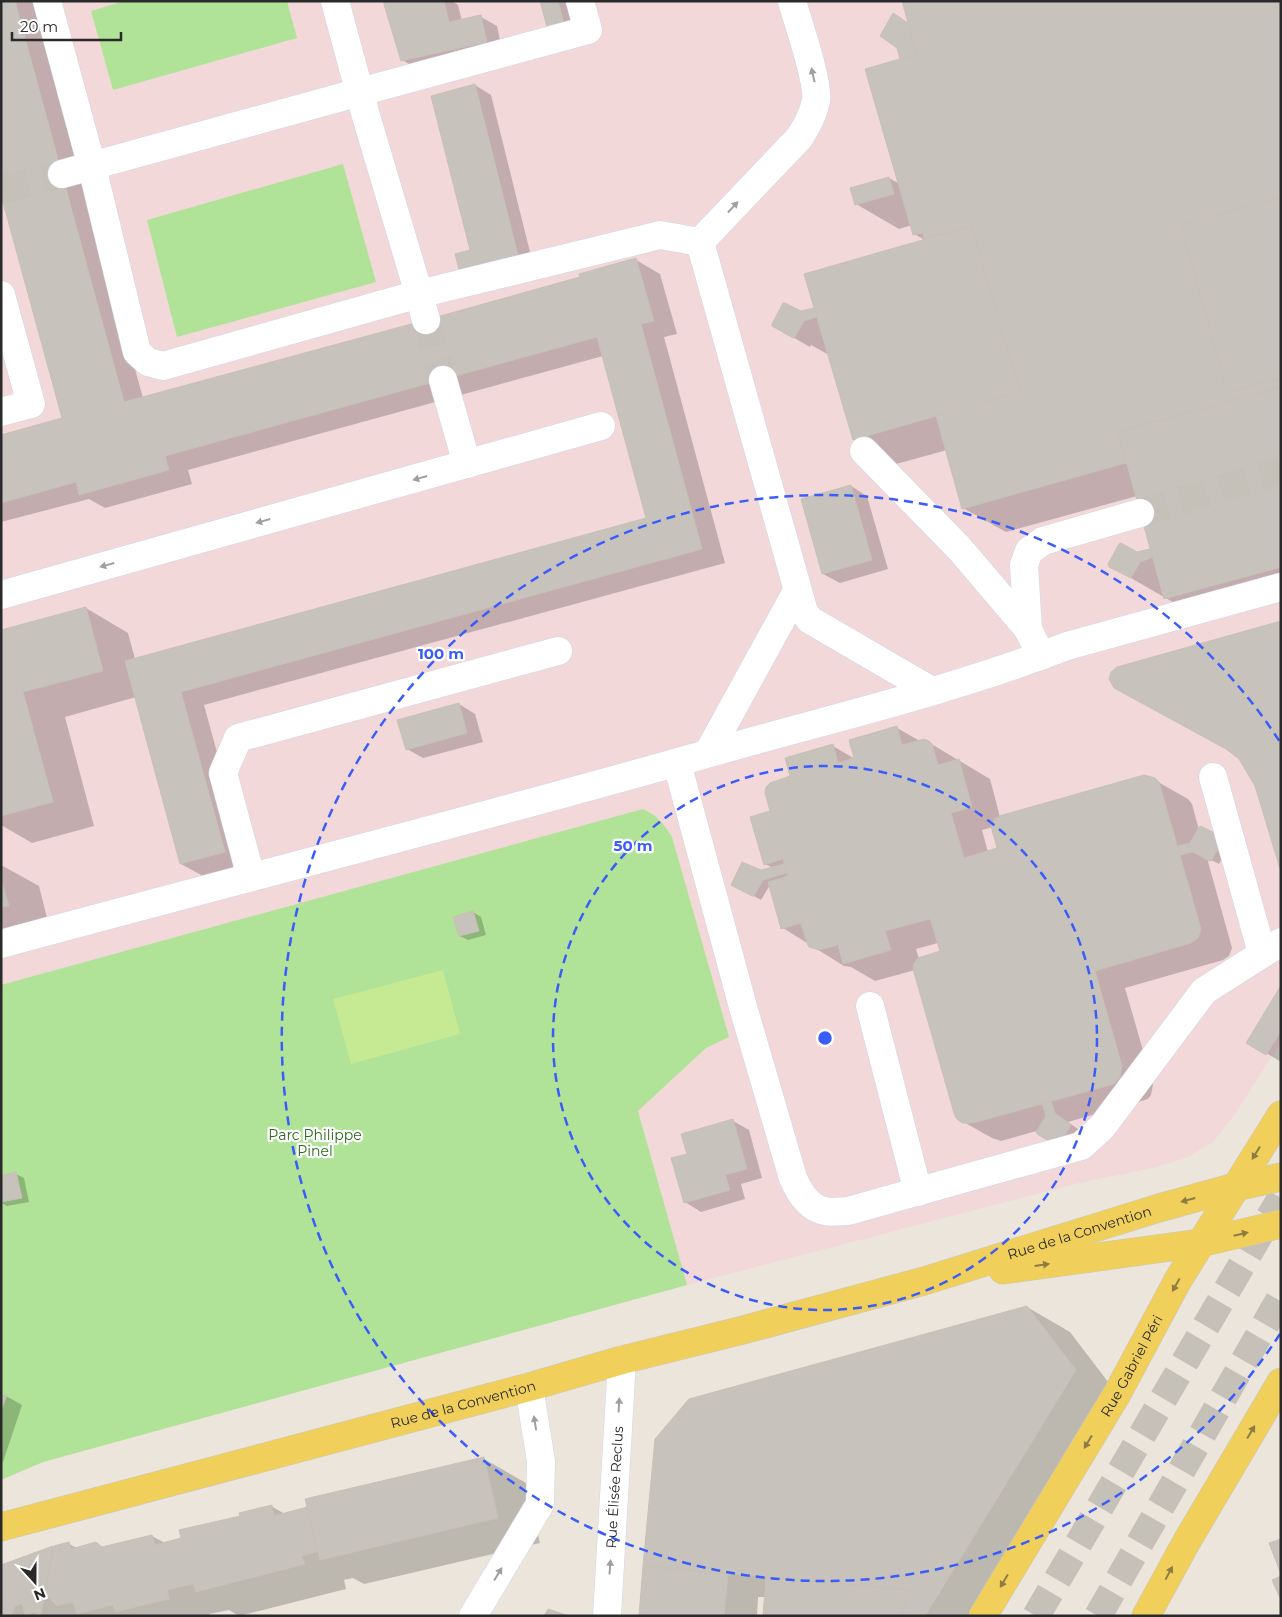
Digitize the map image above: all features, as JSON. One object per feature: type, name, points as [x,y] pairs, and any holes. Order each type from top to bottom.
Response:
[{"type":"main road","name":"Rue Gabriel Péri","points":[[983,1616],[1117,1394],[1200,1243],[1281,1115]]},
{"type":"main road","name":"Rue de la Convention","points":[[1,1527],[924,1281],[1159,1208],[1235,1187],[1281,1177]]},
{"type":"main road","name":"Rue de la Convention","points":[[924,1281],[1200,1243],[1281,1224]]},
{"type":"main road","points":[[1146,1616],[1187,1541],[1281,1382]]},
{"type":"street","points":[[47,1],[92,166],[138,352],[148,362],[163,366],[419,294],[660,236],[700,242]]},
{"type":"street","points":[[335,1],[426,320]]},
{"type":"street","points":[[62,174],[588,30],[580,1]]},
{"type":"street","points":[[700,242],[800,137],[812,116],[816,99],[814,79],[792,1]]},
{"type":"street","points":[[700,242],[804,612],[810,620],[932,691]]},
{"type":"street","points":[[1,295],[31,404],[1,412]]},
{"type":"street","points":[[443,380],[467,464]]},
{"type":"street","points":[[1,595],[601,426]]},
{"type":"street","points":[[864,451],[959,548],[1028,629],[1041,656]]},
{"type":"street","points":[[1028,629],[1024,565],[1030,551],[1043,541],[1140,513]]},
{"type":"street","points":[[1,944],[678,763],[932,691],[1067,646],[1281,587]]},
{"type":"street","points":[[708,754],[797,590]]},
{"type":"street","points":[[251,877],[223,773],[238,738],[558,651]]},
{"type":"street","points":[[678,763],[743,1007],[793,1178],[798,1189],[809,1203],[824,1211],[848,1211],[1081,1146],[1102,1127],[1204,992],[1271,947],[1213,778]]},
{"type":"street","points":[[870,1006],[918,1192]]},
{"type":"street","name":"Rue Élisée Reclus","points":[[607,1616],[622,1360]]},
{"type":"street","points":[[473,1616],[540,1504],[541,1461],[529,1387]]},
{"type":"shaded area","points":[[1,1],[1281,1],[1281,1042],[1235,1114],[1213,1142],[1186,1158],[1153,1168],[1079,1183],[687,1285],[43,1462],[1,1480]]},
{"type":"green space","points":[[124,1],[287,1],[297,38],[113,90],[91,11]]},
{"type":"green space","points":[[343,164],[376,282],[177,337],[147,220]]},
{"type":"green space","name":"Parc Philippe Pinel","points":[[643,809],[660,820],[672,837],[729,1037],[706,1048],[638,1111],[687,1285],[43,1462],[1,1480],[1,985]]},
{"type":"green space","points":[[443,970],[460,1034],[351,1064],[333,999]]},
{"type":"building","points":[[1,1],[15,1],[124,402],[580,277],[579,274],[636,258],[654,321],[641,324],[702,549],[181,692],[225,852],[180,864],[125,661],[646,518],[597,337],[165,456],[169,470],[79,495],[76,482],[1,503],[1,435],[62,418],[1,195]]},
{"type":"building","points":[[383,1],[444,1],[449,22],[481,15],[487,42],[401,61]]},
{"type":"building","points":[[540,1],[558,1],[564,23],[547,27]]},
{"type":"building","points":[[902,1],[1281,1],[1281,197],[1181,225],[1227,392],[1281,378],[1281,387],[1118,432],[1126,463],[962,509],[936,416],[1020,392],[971,226],[924,239],[923,233],[913,235],[865,69],[917,54]]},
{"type":"building","points":[[893,13],[908,23],[917,54],[900,59],[897,48],[880,36]]},
{"type":"building","points":[[475,84],[519,259],[460,273],[455,254],[470,250],[431,96]]},
{"type":"building","points":[[889,177],[894,194],[855,205],[850,188]]},
{"type":"building","points":[[1281,197],[1281,378],[1227,392],[1181,225]]},
{"type":"building","points":[[971,226],[1020,392],[853,440],[804,274]]},
{"type":"building","points":[[783,303],[801,311],[814,308],[817,317],[804,321],[793,338],[772,326]]},
{"type":"building","points":[[1281,387],[1281,567],[1164,599],[1118,432]]},
{"type":"building","points":[[851,485],[872,560],[822,574],[801,499]]},
{"type":"building","points":[[1121,543],[1137,552],[1150,549],[1153,557],[1140,562],[1131,578],[1109,567],[1108,564]]},
{"type":"building","points":[[86,607],[103,671],[23,692],[53,802],[1,816],[1,630]]},
{"type":"building","points":[[1281,621],[1281,872],[1255,786],[1239,759],[1226,749],[1114,688],[1109,679],[1111,672],[1117,667]]},
{"type":"building","points":[[459,703],[467,733],[406,750],[397,720]]},
{"type":"building","points":[[897,726],[902,745],[924,739],[929,741],[932,744],[938,765],[959,759],[972,807],[951,813],[964,858],[997,848],[991,826],[999,816],[1144,775],[1155,778],[1159,782],[1201,929],[1198,938],[1191,943],[1095,971],[1122,1066],[1120,1077],[1114,1084],[973,1123],[962,1123],[956,1118],[954,1113],[913,969],[914,963],[918,958],[940,951],[930,919],[885,931],[891,950],[843,964],[838,945],[819,950],[809,947],[801,923],[781,929],[768,882],[788,876],[783,859],[764,865],[750,817],[770,811],[765,793],[766,787],[770,783],[790,776],[785,758],[833,744],[838,763],[854,758],[849,740]]},
{"type":"building","points":[[1201,826],[1222,837],[1223,840],[1211,861],[1193,852],[1180,855],[1178,846],[1190,843]]},
{"type":"building","points":[[742,862],[761,870],[784,864],[787,873],[763,880],[754,896],[752,896],[731,885]]},
{"type":"building","points":[[1,879],[9,906],[1,907]]},
{"type":"building","points":[[473,911],[479,931],[459,936],[453,917]]},
{"type":"building","points":[[1280,987],[1281,1031],[1266,1055],[1246,1043]]},
{"type":"building","points":[[1051,1101],[1055,1113],[1071,1125],[1057,1146],[1036,1132],[1046,1116],[1042,1104]]},
{"type":"building","points":[[733,1119],[747,1169],[725,1175],[730,1190],[684,1203],[671,1158],[687,1154],[681,1134]]},
{"type":"building","points":[[16,1172],[22,1198],[1,1202],[1,1176]]},
{"type":"building","points":[[1027,1306],[1076,1370],[925,1616],[901,1616],[912,1590],[643,1566],[655,1439],[689,1399]]},
{"type":"building","points":[[7,1395],[1,1411],[1,1396]]},
{"type":"building","points":[[484,1457],[498,1518],[320,1560],[305,1499]]},
{"type":"building","points":[[272,1505],[274,1516],[307,1507],[317,1552],[302,1556],[305,1564],[196,1592],[193,1584],[167,1590],[169,1599],[115,1612],[113,1605],[77,1614],[73,1602],[57,1606],[45,1593],[54,1546],[69,1542],[71,1549],[96,1542],[102,1547],[152,1535],[155,1545],[181,1538],[179,1530],[240,1516],[239,1513]]},
{"type":"building","points":[[1281,1539],[1281,1574],[1269,1543]]},
{"type":"building","points":[[53,1546],[41,1616],[35,1616],[36,1612],[25,1615],[22,1604],[15,1606],[12,1616],[1,1616],[1,1565]]},
{"type":"building","points":[[643,1566],[728,1574],[724,1616],[639,1616]]},
{"type":"building","points":[[1281,1576],[1281,1600],[1272,1580]]},
{"type":"building","points":[[766,1577],[912,1590],[901,1616],[763,1616]]},
{"type":"building","points":[[548,1609],[569,1616],[544,1616]]},
{"type":"tunnel","points":[[1,190],[62,174]]},
{"type":"tunnel","points":[[426,320],[443,380]]},
{"type":"tunnel","points":[[1140,513],[1281,470]]},
{"type":"tunnel","points":[[1036,1616],[1281,1198]]},
{"type":"tunnel","points":[[1098,1616],[1281,1297]]}]
